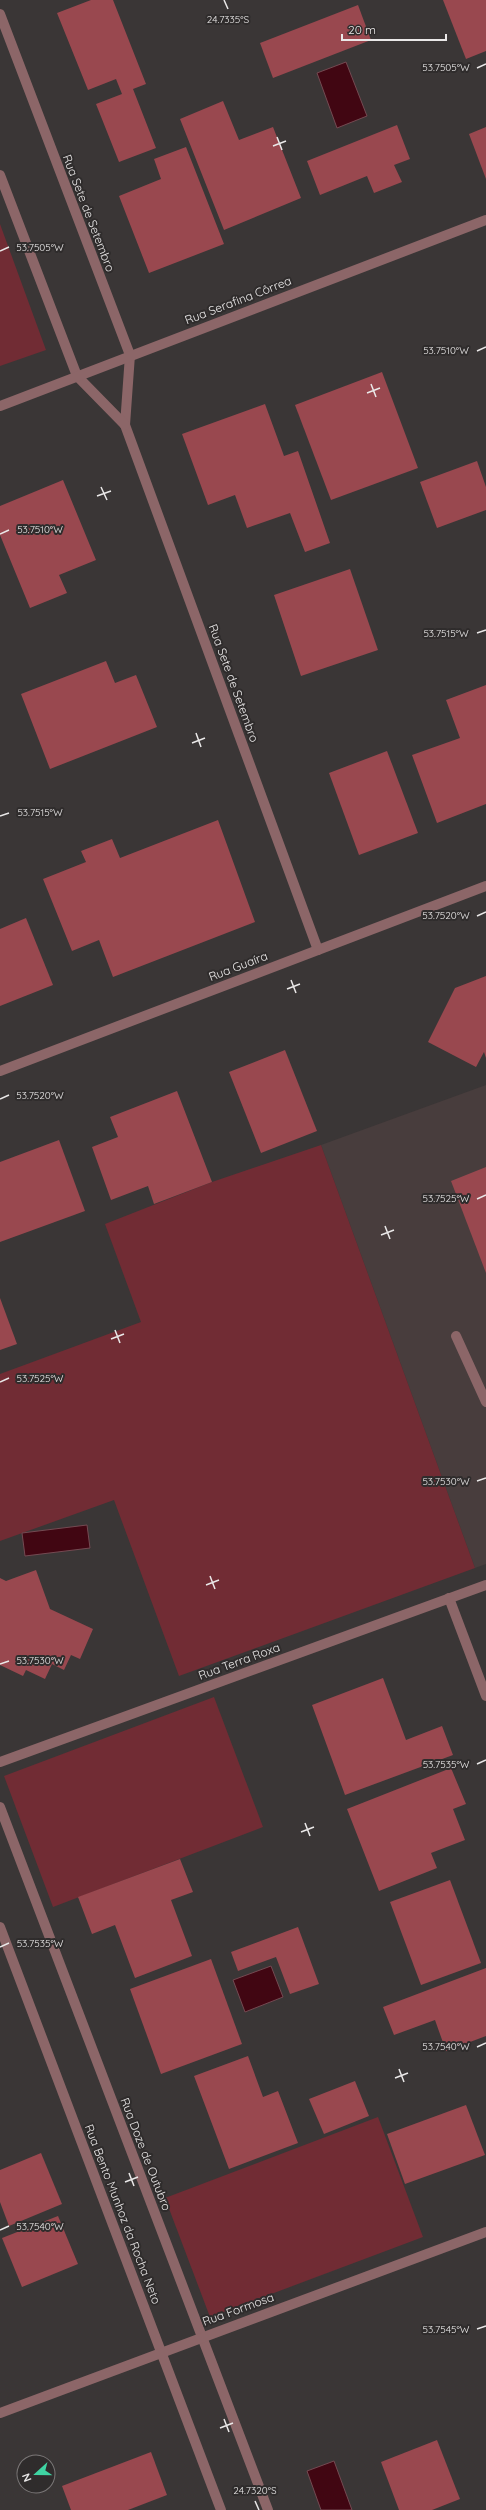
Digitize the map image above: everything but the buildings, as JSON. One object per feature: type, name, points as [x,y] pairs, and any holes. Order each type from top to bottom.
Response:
[{"type":"street","name":"Rua Sete de Setembro","points":[[0,14],[130,356],[126,425],[318,950]]},
{"type":"street","name":"Rua Sete de Setembro","points":[[0,175],[77,376],[126,425]]},
{"type":"street","name":"Rua Serafina Côrrea","points":[[0,406],[486,220]]},
{"type":"street","name":"Rua Guaíra","points":[[0,1071],[486,886]]},
{"type":"street","points":[[456,1336],[486,1402]]},
{"type":"street","name":"Rua Terra Roxa","points":[[0,1762],[486,1585]]},
{"type":"street","points":[[449,1598],[486,1696]]},
{"type":"street","name":"Rua Doze de Outubro","points":[[0,1807],[268,2510]]},
{"type":"street","name":"Rua Bento Munhoz da Rocha Neto","points":[[0,1927],[221,2510]]},
{"type":"street","name":"Rua Formosa","points":[[0,2413],[486,2232]]},
{"type":"shaded area","points":[[346,62],[367,116],[337,128],[317,73]]},
{"type":"shaded area","points":[[0,224],[46,350],[0,366]]},
{"type":"shaded area","points":[[486,1085],[486,1564],[475,1568],[321,1145]]},
{"type":"shaded area","points":[[321,1145],[475,1568],[179,1676],[114,1500],[0,1541],[0,1374],[141,1322],[105,1224],[212,1182]]},
{"type":"shaded area","points":[[87,1525],[90,1548],[25,1556],[22,1533]]},
{"type":"shaded area","points":[[214,1697],[263,1827],[53,1907],[4,1776]]},
{"type":"shaded area","points":[[271,1966],[283,1997],[245,2012],[233,1980]]},
{"type":"shaded area","points":[[378,2117],[423,2237],[210,2317],[165,2198]]},
{"type":"shaded area","points":[[334,2461],[352,2510],[321,2510],[307,2471]]}]
